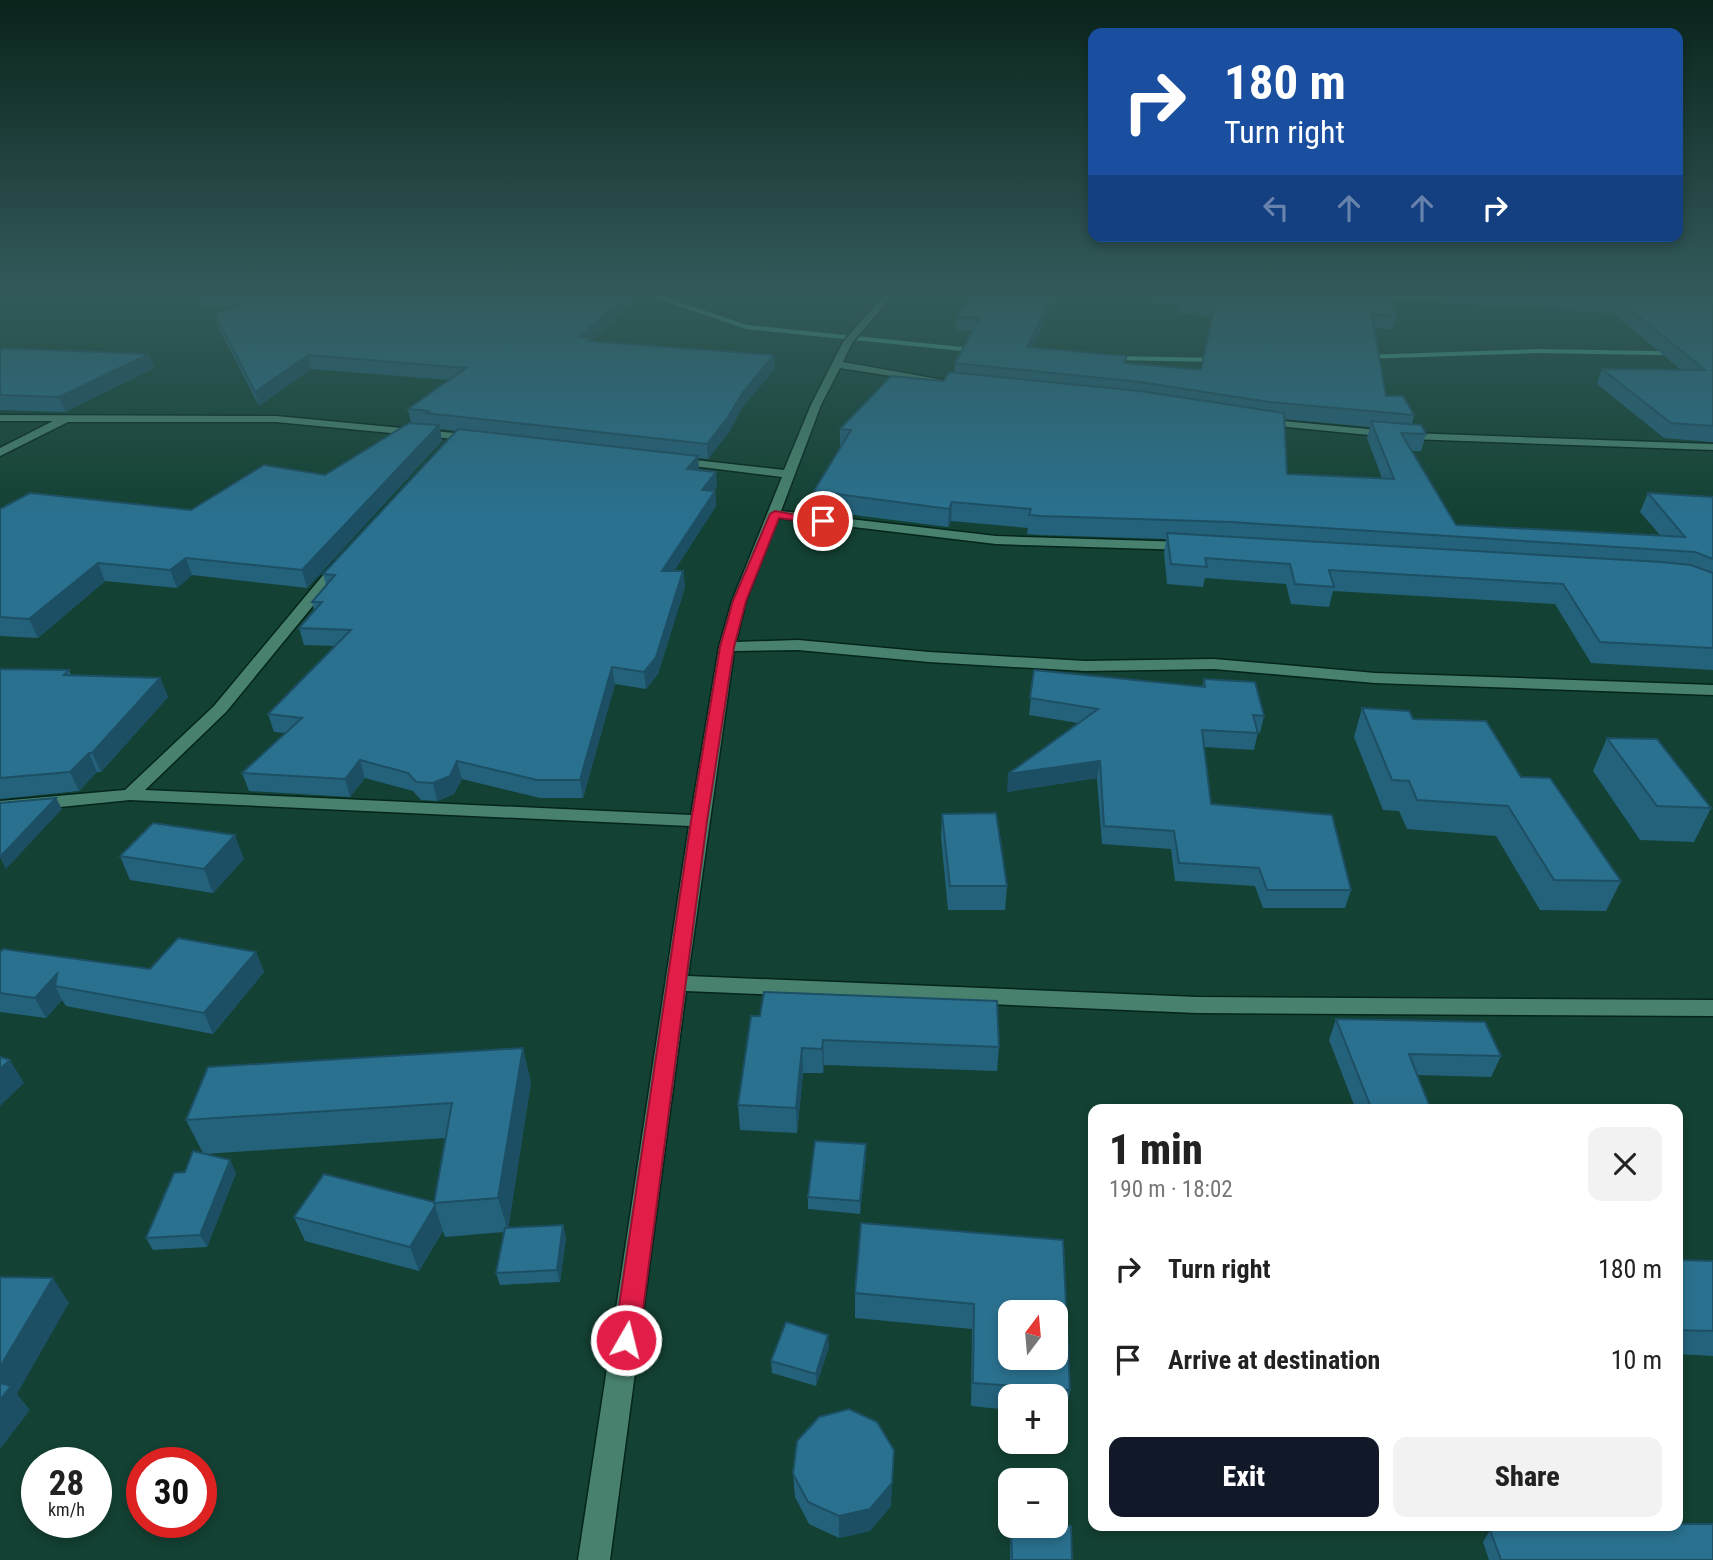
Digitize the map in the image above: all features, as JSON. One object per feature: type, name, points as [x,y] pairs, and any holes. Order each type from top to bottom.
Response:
[{"type":"street","points":[[594,1560],[699,821],[727,647],[739,601],[775,514],[787,474],[833,369]]},
{"type":"street","points":[[864,369],[976,387]]},
{"type":"street","points":[[0,418],[276,419],[484,439]]},
{"type":"street","points":[[0,453],[67,418]]},
{"type":"street","points":[[1254,421],[1410,436],[1713,447]]},
{"type":"street","points":[[438,456],[457,436]]},
{"type":"street","points":[[663,460],[787,474]]},
{"type":"street","points":[[775,514],[996,540],[1200,547]]},
{"type":"street","points":[[130,795],[220,709],[309,598],[346,557]]},
{"type":"street","points":[[727,647],[798,645],[929,657],[1085,666],[1214,664],[1375,678],[1713,690]]},
{"type":"street","points":[[0,807],[130,795],[699,821]]},
{"type":"street","points":[[678,983],[1197,1005],[1713,1008]]},
{"type":"building","points":[[0,369],[118,369],[59,397],[0,395]]},
{"type":"building","points":[[243,369],[288,369],[255,392]]},
{"type":"building","points":[[465,369],[762,369],[707,444],[408,409]]},
{"type":"building","points":[[1011,369],[1381,369],[1386,396],[1403,396],[1414,415],[1269,402],[1140,382]]},
{"type":"building","points":[[1602,369],[1713,369],[1713,426],[1671,423]]},
{"type":"building","points":[[949,372],[1140,391],[1284,413],[1287,474],[1394,479],[1371,421],[1421,425],[1426,434],[1401,433],[1456,525],[1685,537],[1648,493],[1713,497],[1713,559],[1695,552],[1231,522],[1041,516],[1029,515],[1031,509],[952,502],[949,509],[814,491],[851,430],[840,429],[891,376],[944,381]]},
{"type":"building","points":[[409,423],[439,425],[302,570],[186,558],[170,570],[98,563],[29,619],[0,617],[0,509],[30,493],[191,510],[264,465],[325,475]]},
{"type":"building","points":[[458,429],[698,456],[687,469],[716,472],[702,490],[715,491],[662,571],[683,571],[656,657],[644,672],[612,667],[580,780],[537,780],[457,761],[450,776],[433,783],[416,782],[408,773],[360,760],[345,779],[242,773],[302,718],[268,714],[351,630],[299,628],[322,602],[312,602],[335,575],[323,574]]},
{"type":"building","points":[[1167,533],[1691,565],[1713,573],[1713,648],[1600,642],[1563,584],[1329,570],[1334,587],[1295,584],[1290,564],[1205,558],[1207,567],[1171,564]]},
{"type":"building","points":[[0,669],[69,670],[64,675],[160,678],[92,753],[70,772],[0,778]]},
{"type":"building","points":[[1034,670],[1205,687],[1204,679],[1255,682],[1264,716],[1253,715],[1258,733],[1202,730],[1211,804],[1332,815],[1351,890],[1267,890],[1259,868],[1179,863],[1174,831],[1104,826],[1100,761],[1008,774],[1098,709],[1030,698]]},
{"type":"building","points":[[1362,708],[1409,711],[1413,719],[1486,721],[1521,777],[1550,778],[1621,881],[1554,880],[1508,806],[1417,800],[1409,781],[1392,780]]},
{"type":"building","points":[[1607,738],[1657,739],[1711,808],[1657,806]]},
{"type":"building","points":[[56,798],[0,857],[0,803]]},
{"type":"building","points":[[996,813],[1007,886],[950,886],[942,814]]},
{"type":"building","points":[[153,823],[235,835],[204,869],[120,856]]},
{"type":"building","points":[[178,938],[256,952],[204,1013],[55,986],[57,974],[35,998],[0,993],[0,952],[3,949],[150,969]]},
{"type":"building","points":[[764,992],[997,1001],[999,1047],[823,1040],[822,1049],[802,1048],[796,1108],[738,1105],[751,1016],[760,1016]]},
{"type":"building","points":[[1336,1019],[1485,1022],[1501,1056],[1409,1054],[1429,1104],[1370,1104]]},
{"type":"building","points":[[523,1048],[498,1198],[434,1203],[452,1103],[186,1120],[208,1067]]},
{"type":"building","points":[[0,1057],[10,1060],[0,1069]]},
{"type":"building","points":[[815,1141],[866,1144],[860,1201],[808,1197]]},
{"type":"building","points":[[193,1151],[230,1160],[200,1235],[146,1238],[174,1173],[185,1172]]},
{"type":"building","points":[[324,1174],[434,1202],[435,1206],[410,1247],[294,1217]]},
{"type":"building","points":[[861,1223],[1063,1240],[1066,1300],[998,1300],[998,1370],[1068,1370],[1068,1347],[1070,1390],[1068,1384],[973,1383],[974,1304],[855,1293]]},
{"type":"building","points":[[563,1225],[557,1270],[496,1273],[505,1228]]},
{"type":"building","points":[[1683,1260],[1713,1261],[1713,1331],[1683,1330]]},
{"type":"building","points":[[0,1277],[53,1278],[0,1367]]},
{"type":"building","points":[[786,1322],[828,1335],[816,1374],[771,1361]]},
{"type":"building","points":[[0,1383],[11,1386],[0,1400]]},
{"type":"building","points":[[849,1409],[877,1422],[894,1450],[892,1483],[870,1509],[839,1516],[808,1502],[793,1474],[797,1441],[819,1417]]},
{"type":"building","points":[[1683,1524],[1713,1524],[1713,1560],[1501,1560],[1490,1531],[1683,1531]]},
{"type":"building","points":[[1068,1526],[1071,1526],[1072,1560],[1012,1560],[1011,1538],[1068,1538]]},
{"type":"route","points":[[626,1340],[699,821],[727,647],[739,601],[775,514],[823,521]]}]
